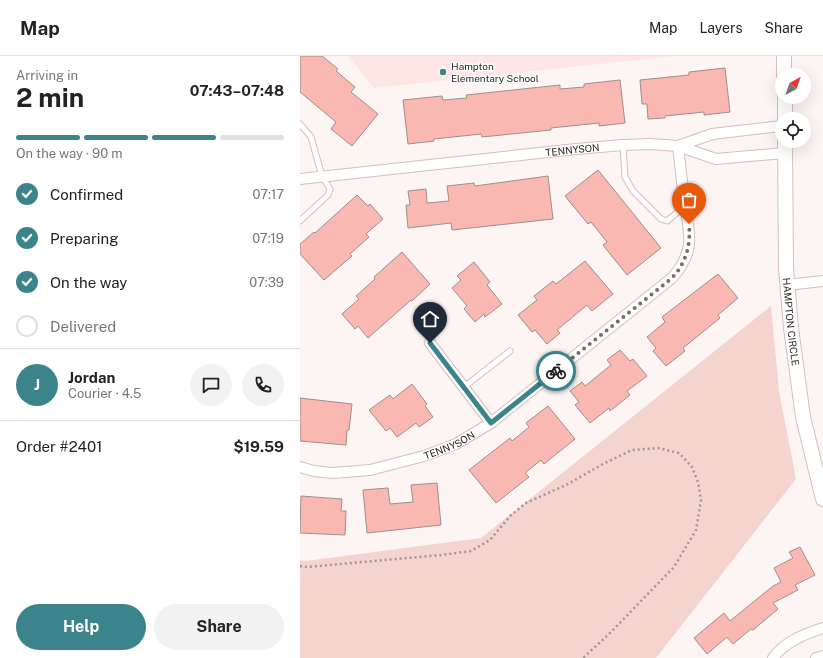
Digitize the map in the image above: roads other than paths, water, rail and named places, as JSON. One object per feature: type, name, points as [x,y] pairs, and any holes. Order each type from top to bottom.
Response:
[{"type":"street","points":[[784,56],[784,68]]},
{"type":"street","name":"TENNYSON","points":[[678,146],[712,134],[775,127]]},
{"type":"street","name":"TENNYSON","points":[[300,179],[624,145],[650,144],[678,146],[716,159],[778,148]]},
{"type":"street","name":"TENNYSON","points":[[300,467],[314,471],[332,473],[370,470],[441,451],[456,444],[491,423],[672,278],[679,271],[685,260],[690,236],[678,146]]},
{"type":"street","name":"HAMPTON CIRCLE","points":[[784,148],[787,285],[791,335],[798,388],[809,445],[823,499]]},
{"type":"street","points":[[787,285],[823,281]]},
{"type":"street","points":[[430,343],[491,423]]},
{"type":"street","points":[[773,658],[778,651],[793,641],[810,632],[823,628]]},
{"type":"street","points":[[816,658],[823,656]]},
{"type":"lane","points":[[300,125],[311,138],[322,176],[330,189],[328,195],[300,221]]},
{"type":"lane","points":[[624,145],[625,177],[633,191],[661,219],[667,221],[685,206]]},
{"type":"lane","points":[[464,387],[510,351]]},
{"type":"place","name":"Hampton Elementary School","points":[[443,72]]}]
